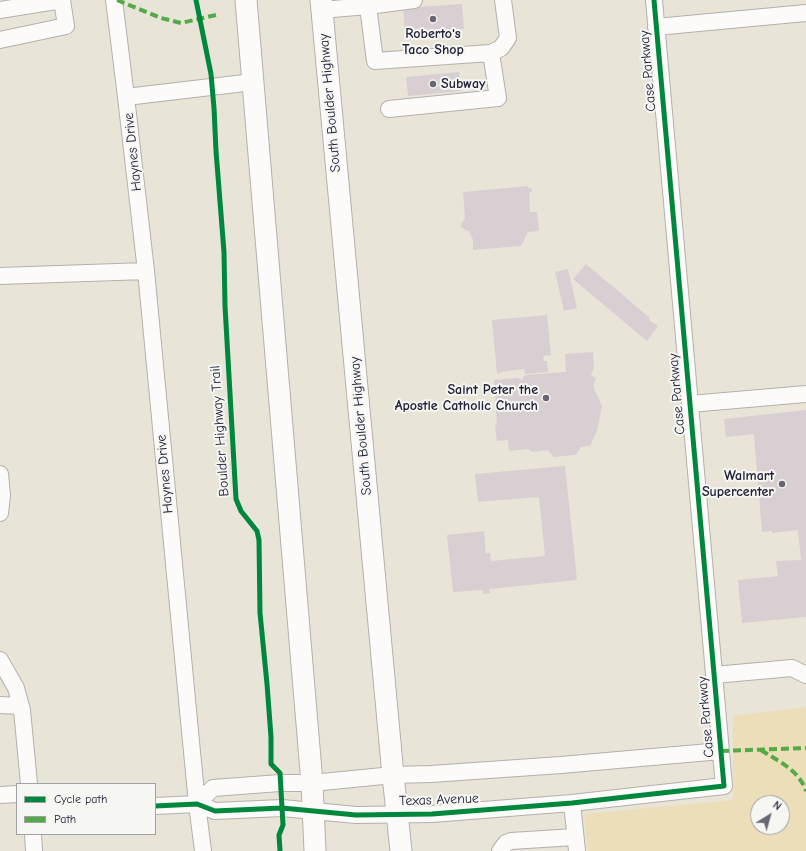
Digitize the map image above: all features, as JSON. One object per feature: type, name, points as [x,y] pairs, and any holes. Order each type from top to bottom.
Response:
[{"type":"main road","points":[[246,0],[312,784],[315,851]]},
{"type":"main road","name":"South Boulder Highway","points":[[321,5],[401,851]]},
{"type":"street","points":[[0,10],[63,0],[66,26],[0,40]]},
{"type":"street","name":"Haynes Drive","points":[[114,0],[146,271],[197,804],[203,851]]},
{"type":"street","points":[[321,5],[368,6],[414,0]]},
{"type":"street","points":[[368,6],[375,61],[491,53],[501,48],[508,38],[503,0]]},
{"type":"street","name":"Case Parkway","points":[[654,0],[724,786]]},
{"type":"street","points":[[656,27],[806,13]]},
{"type":"street","points":[[389,108],[498,98],[491,53]]},
{"type":"street","points":[[126,97],[253,82]]},
{"type":"street","points":[[0,276],[146,271]]},
{"type":"street","points":[[690,404],[806,394]]},
{"type":"street","points":[[0,474],[2,494],[0,513]]},
{"type":"street","points":[[0,660],[16,688],[21,706],[29,783]]},
{"type":"street","points":[[714,675],[792,668],[806,675]]},
{"type":"street","points":[[0,705],[21,706]]},
{"type":"street","name":"Texas Avenue","points":[[197,804],[213,788],[280,783],[312,784],[393,775],[553,766],[721,751]]},
{"type":"street","name":"Texas Avenue","points":[[156,806],[197,804],[215,811],[282,808],[356,815],[432,814],[572,803],[724,786]]},
{"type":"street","points":[[0,795],[16,794]]},
{"type":"street","points":[[500,851],[506,843],[511,841],[576,844],[572,803]]},
{"type":"street","points":[[33,835],[34,851]]},
{"type":"sand","points":[[806,707],[806,851],[588,851],[584,814],[733,800],[733,716]]},
{"type":"building","name":"Roberto's Taco Shop","points":[[462,4],[464,29],[405,34],[403,8]]},
{"type":"building","name":"Subway","points":[[459,72],[461,91],[408,96],[406,77]]},
{"type":"building","points":[[528,186],[528,188],[531,188],[532,192],[529,193],[530,212],[537,212],[539,231],[528,232],[521,246],[473,250],[473,240],[469,231],[460,226],[465,218],[463,192]]},
{"type":"building","points":[[586,264],[650,318],[649,320],[658,326],[647,341],[573,279]]},
{"type":"building","points":[[568,269],[577,308],[564,311],[555,272]]},
{"type":"building","points":[[547,315],[551,355],[543,356],[544,361],[547,361],[548,372],[525,374],[524,369],[500,372],[501,373],[497,374],[492,320]]},
{"type":"building","name":"Saint Peter the Apostle Catholic Church","points":[[593,352],[594,368],[591,375],[596,378],[594,389],[602,406],[597,431],[590,446],[581,447],[576,455],[554,457],[548,450],[532,452],[529,449],[509,451],[508,440],[497,441],[495,425],[497,425],[494,380],[518,378],[522,380],[525,375],[566,372],[565,354]]},
{"type":"building","name":"Walmart Supercenter","points":[[806,410],[806,617],[742,623],[738,580],[778,576],[776,561],[801,560],[798,530],[772,533],[772,531],[762,532],[754,434],[726,437],[724,419]]},
{"type":"building","points":[[565,466],[577,580],[489,589],[490,593],[483,594],[483,590],[453,592],[447,535],[484,531],[486,553],[490,553],[491,561],[545,556],[539,497],[478,502],[475,474]]},
{"type":"marked path","points":[[117,0],[161,18],[181,23],[216,15]]},
{"type":"marked path","points":[[721,751],[806,748]]},
{"type":"marked path","points":[[761,750],[781,762],[793,772],[803,784],[806,791]]},
{"type":"cycle path","name":"Boulder Highway Trail","points":[[196,0],[211,74],[214,108],[224,252],[225,306],[236,499],[241,511],[257,531],[259,540],[260,613],[271,737],[271,764],[280,773],[283,825],[279,835],[280,851]]},
{"type":"cycle path","points":[[156,806],[197,804],[215,811],[282,808],[356,815],[432,814],[572,803],[724,786],[654,0]]},
{"type":"place","name":"Roberto's Taco Shop","points":[[433,19]]},
{"type":"place","name":"Subway","points":[[433,84]]},
{"type":"place","name":"Saint Peter the Apostle Catholic Church","points":[[546,398]]},
{"type":"place","name":"Walmart Supercenter","points":[[782,484]]}]
